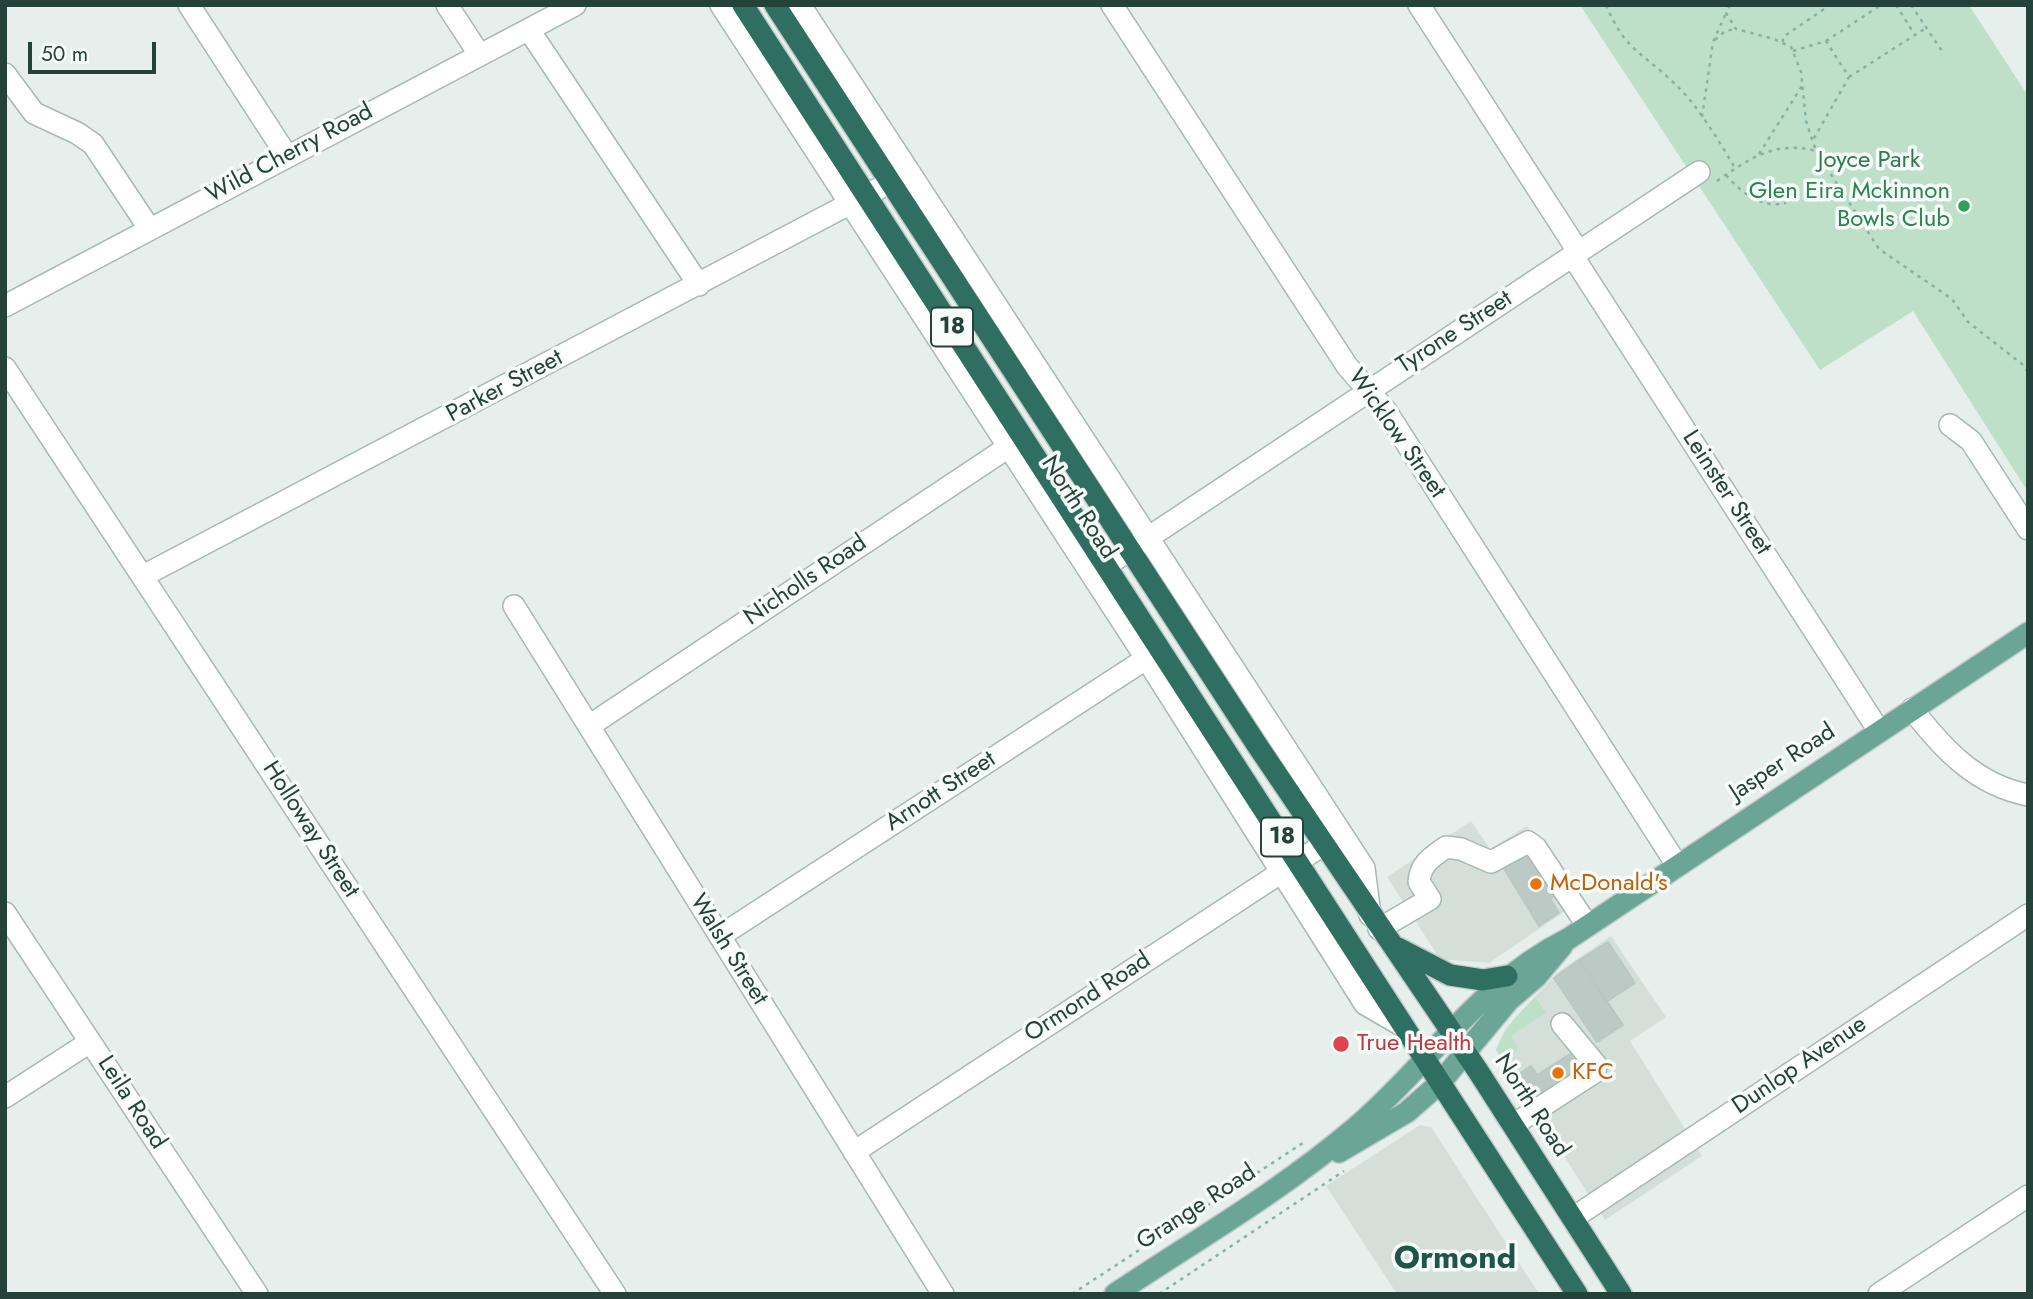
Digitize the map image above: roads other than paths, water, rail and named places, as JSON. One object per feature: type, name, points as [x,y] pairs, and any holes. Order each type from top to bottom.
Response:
[{"type":"highway","name":"North Road","points":[[743,5],[858,202],[1016,442],[1107,565],[1154,654],[1290,867],[1403,1026],[1577,1294]]},
{"type":"highway","name":"North Road","points":[[775,5],[891,182],[1138,544],[1323,845],[1451,1031],[1621,1294]]},
{"type":"highway","points":[[1393,947],[1451,975],[1483,980],[1507,976]]},
{"type":"highway","points":[[1492,1163],[1518,1133]]},
{"type":"main road","name":"Jasper Road","points":[[1451,1031],[1507,976],[1533,956],[1568,939],[2028,633]]},
{"type":"main road","name":"Jasper Road","points":[[1440,1083],[1509,1000],[1536,977],[1568,939]]},
{"type":"main road","name":"Grange Road","points":[[1115,1294],[1308,1166],[1395,1093],[1451,1031]]},
{"type":"main road","name":"Grange Road","points":[[1308,1166],[1362,1140],[1408,1112],[1440,1083]]},
{"type":"street","points":[[189,5],[287,156]]},
{"type":"street","points":[[447,5],[479,54]]},
{"type":"street","name":"Wild Cherry Road","points":[[5,306],[575,5]]},
{"type":"street","name":"North Road","points":[[721,5],[858,202]]},
{"type":"street","name":"North Road","points":[[800,5],[1138,544],[1364,868],[1375,922]]},
{"type":"street","name":"Wicklow Street","points":[[1112,5],[1339,354],[1386,411],[1677,864]]},
{"type":"street","name":"Leinster Street","points":[[1419,5],[1879,731]]},
{"type":"street","points":[[529,30],[699,285]]},
{"type":"street","points":[[5,74],[34,113],[93,144],[149,228]]},
{"type":"street","name":"Tyrone Street","points":[[1107,565],[1575,253],[1707,177]]},
{"type":"street","name":"Parker Street","points":[[144,576],[858,202],[891,182]]},
{"type":"street","name":"Holloway Street","points":[[5,368],[615,1294]]},
{"type":"street","points":[[1950,425],[1971,441],[2028,528]]},
{"type":"street","name":"North Road","points":[[1016,442],[1154,654]]},
{"type":"street","name":"Nicholls Road","points":[[589,726],[1016,442]]},
{"type":"street","name":"Walsh Street","points":[[514,606],[943,1294]]},
{"type":"street","name":"Arnott Street","points":[[720,936],[1154,654]]},
{"type":"street","points":[[1912,709],[1943,746],[1968,769],[2000,787],[2028,795]]},
{"type":"street","points":[[1375,922],[1430,899],[1419,882],[1420,873],[1426,862],[1446,847],[1461,849],[1491,862],[1528,842],[1536,848],[1587,925]]},
{"type":"street","name":"Ormond Road","points":[[854,1152],[1323,845]]},
{"type":"street","name":"Leila Road","points":[[5,913],[257,1294]]},
{"type":"street","name":"Dunlop Avenue","points":[[1573,1218],[2028,915]]},
{"type":"street","points":[[1518,1133],[1595,1072],[1596,1065],[1562,1024]]},
{"type":"street","points":[[5,1097],[90,1042]]},
{"type":"street","points":[[1879,1294],[2028,1196]]},
{"type":"place","name":"Glen Eira Mckinnon Bowls Club","points":[[1964,206]]},
{"type":"place","name":"McDonald's","points":[[1536,884]]},
{"type":"place","name":"True Health","points":[[1341,1044]]},
{"type":"place","name":"KFC","points":[[1558,1073]]},
{"type":"district","name":"Ormond","points":[[1455,1260]]},
{"type":"park label","name":"Joyce Park","points":[[1869,161]]}]
